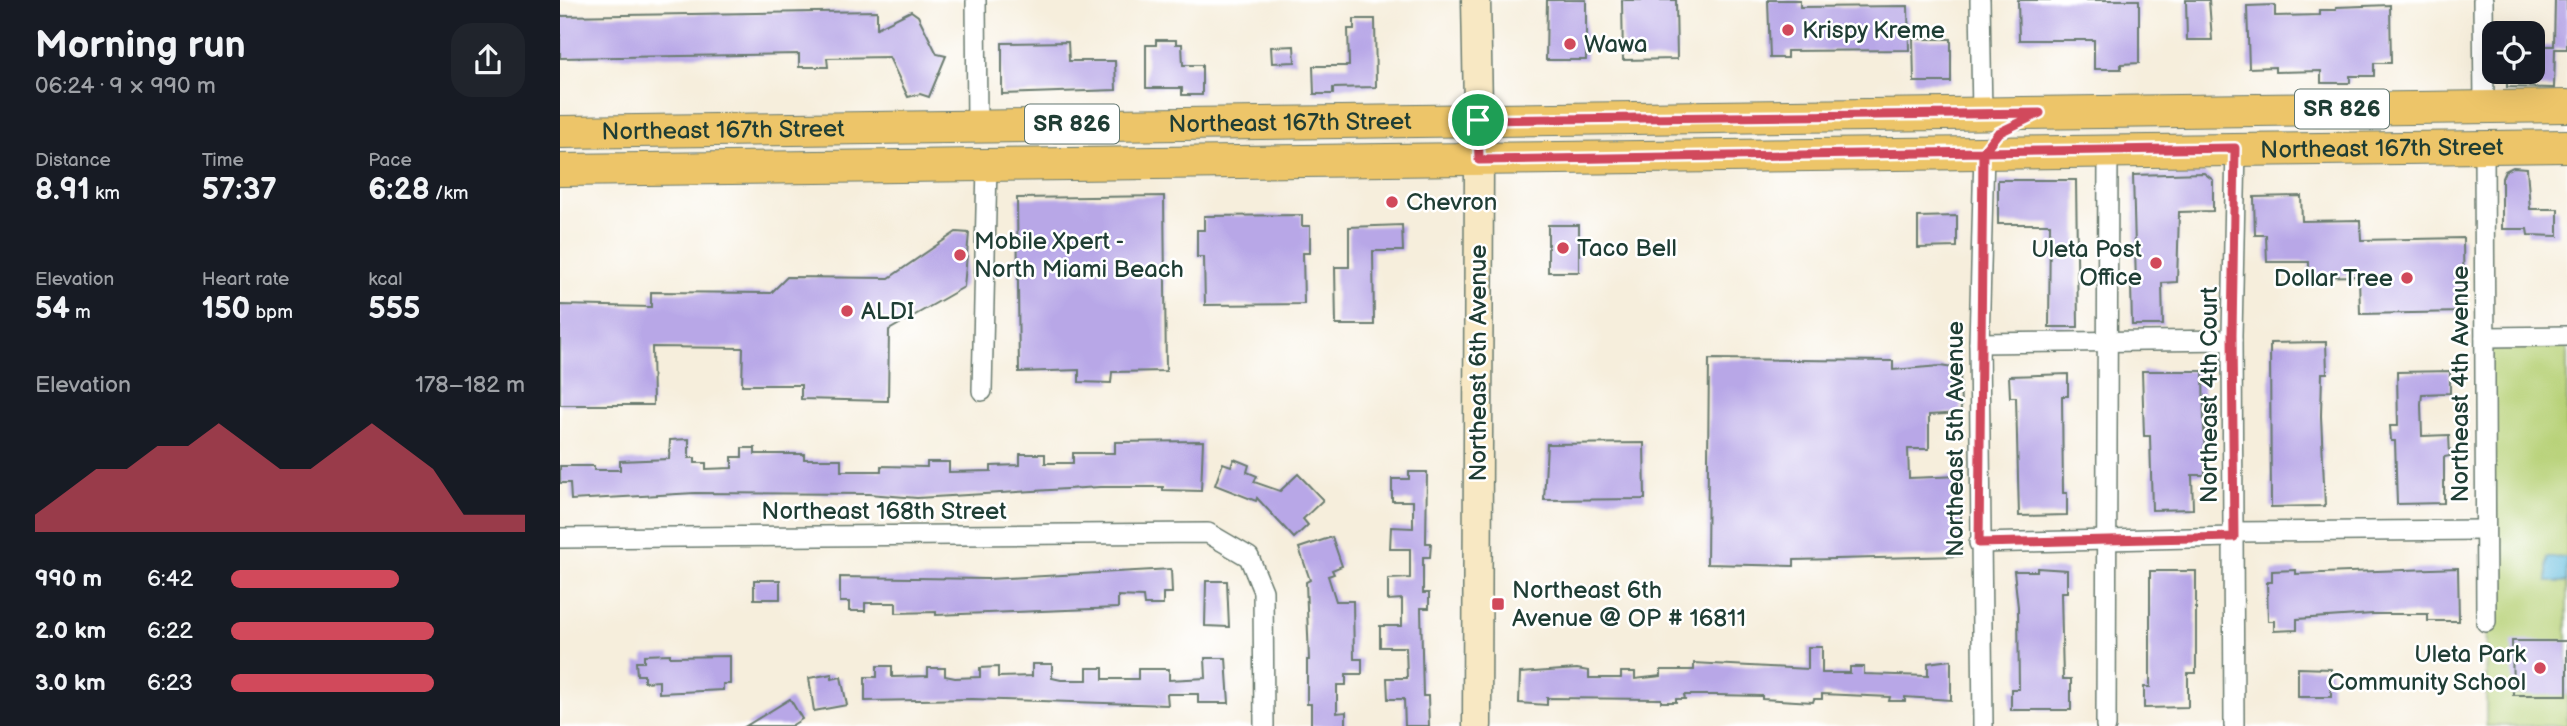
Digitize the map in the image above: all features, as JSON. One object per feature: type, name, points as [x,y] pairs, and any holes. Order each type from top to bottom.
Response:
[{"type":"main road","name":"Northeast 6th Avenue","points":[[1476,0],[1479,160],[1476,726]]},
{"type":"main road","name":"Northeast 167th Street","points":[[560,132],[2560,106]]},
{"type":"main road","points":[[2484,146],[2490,136],[2501,127],[2560,106]]},
{"type":"main road","points":[[2432,147],[2471,126],[2480,119],[2484,107]]},
{"type":"main road","points":[[1983,152],[1998,133],[2040,113]]},
{"type":"main road","points":[[1926,153],[1965,136],[1977,125],[1982,114]]},
{"type":"main road","points":[[987,165],[995,152],[1008,142],[1062,124]]},
{"type":"main road","points":[[941,165],[965,148],[977,125]]},
{"type":"main road","name":"Northeast 167th Street","points":[[560,170],[2567,146]]},
{"type":"street","points":[[976,0],[977,125]]},
{"type":"street","points":[[1980,0],[1982,114]]},
{"type":"street","points":[[2483,0],[2484,107]]},
{"type":"street","name":"Northeast 4th Avenue","points":[[2484,146],[2486,622]]},
{"type":"street","name":"Northeast 4th Court","points":[[2234,726],[2232,340],[2235,148]]},
{"type":"street","points":[[2106,726],[2108,151]]},
{"type":"street","name":"Northeast 5th Avenue","points":[[1983,152],[1979,343],[1983,726]]},
{"type":"street","points":[[982,391],[987,165]]},
{"type":"street","points":[[2485,337],[2567,337]]},
{"type":"street","points":[[1979,343],[2232,340]]},
{"type":"street","points":[[1979,543],[2233,534],[2484,530]]},
{"type":"street","name":"Northeast 168th Street","points":[[560,538],[1208,533],[1249,556],[1263,591],[1264,726]]},
{"type":"green space","points":[[2567,343],[2567,726],[2486,726],[2489,347]]},
{"type":"water","points":[[2567,557],[2567,582],[2547,582],[2547,558]]},
{"type":"building","points":[[1547,0],[1586,0],[1586,60],[1546,60]]},
{"type":"building","name":"Wawa","points":[[1622,0],[1676,0],[1677,59],[1623,60]]},
{"type":"building","points":[[1768,0],[1800,0],[1800,7],[1908,6],[1909,50],[1787,51],[1787,58],[1770,58]]},
{"type":"building","points":[[2018,0],[2139,0],[2139,63],[2121,64],[2121,69],[2094,69],[2094,40],[2019,40]]},
{"type":"building","points":[[2186,0],[2209,0],[2212,40],[2187,40]]},
{"type":"building","points":[[2555,0],[2567,0],[2567,49],[2555,49],[2554,88],[2507,87],[2507,84],[2545,84],[2545,46],[2554,46]]},
{"type":"building","points":[[2275,5],[2275,16],[2320,15],[2320,10],[2336,10],[2336,7],[2390,5],[2391,63],[2374,63],[2374,76],[2350,76],[2350,83],[2321,83],[2321,71],[2275,72],[2275,67],[2249,68],[2247,6]]},
{"type":"building","points":[[877,11],[877,28],[911,11],[918,16],[937,54],[946,56],[929,97],[920,94],[908,97],[889,57],[827,58],[828,67],[799,67],[799,54],[560,58],[560,16]]},
{"type":"building","points":[[1354,19],[1375,19],[1376,87],[1333,88],[1333,94],[1314,94],[1313,66],[1349,66],[1348,29],[1354,29]]},
{"type":"building","points":[[1913,39],[1951,39],[1951,82],[1914,82]]},
{"type":"building","points":[[1156,40],[1176,40],[1176,44],[1182,44],[1183,65],[1202,65],[1202,95],[1182,95],[1182,88],[1146,88],[1146,45],[1156,45]]},
{"type":"building","points":[[1068,42],[1069,61],[1115,61],[1116,90],[1002,94],[1002,43]]},
{"type":"building","points":[[1294,46],[1295,62],[1272,63],[1271,47]]},
{"type":"building","points":[[2513,167],[2527,168],[2530,209],[2558,209],[2558,236],[2528,235],[2527,229],[2502,229],[2502,178],[2505,171]]},
{"type":"building","points":[[2204,173],[2213,180],[2213,211],[2179,212],[2177,282],[2162,283],[2163,325],[2132,325],[2131,284],[2136,284],[2133,175]]},
{"type":"building","points":[[1998,180],[2076,180],[2078,327],[2049,327],[2050,224],[1998,224]]},
{"type":"building","points":[[1164,196],[1166,371],[1112,372],[1111,383],[1079,382],[1079,370],[1019,372],[1017,198]]},
{"type":"building","points":[[2301,196],[2302,221],[2360,220],[2361,240],[2463,238],[2464,312],[2360,314],[2359,276],[2309,277],[2309,262],[2267,262],[2266,235],[2255,235],[2254,197]]},
{"type":"building","points":[[1302,215],[1302,226],[1310,226],[1310,253],[1303,253],[1304,304],[1205,305],[1204,257],[1197,257],[1197,230],[1204,230],[1204,216]]},
{"type":"building","points":[[1957,216],[1957,247],[1918,248],[1918,217]]},
{"type":"building","points":[[1402,225],[1403,251],[1373,251],[1374,325],[1336,325],[1335,267],[1349,267],[1349,227]]},
{"type":"building","name":"Taco Bell","points":[[1548,225],[1579,225],[1579,272],[1548,272]]},
{"type":"building","points":[[956,232],[969,233],[964,287],[889,330],[888,401],[801,399],[801,385],[742,385],[743,348],[652,347],[653,405],[560,405],[560,305],[651,307],[651,292],[771,293],[787,277],[889,278]]},
{"type":"building","points":[[2326,342],[2327,373],[2322,373],[2321,416],[2325,506],[2271,507],[2270,343]]},
{"type":"building","points":[[1709,359],[1893,361],[1893,370],[1940,366],[1960,369],[1961,413],[1929,415],[1929,449],[1908,449],[1909,478],[1961,476],[1961,556],[1794,560],[1794,566],[1707,564]]},
{"type":"building","points":[[2142,371],[2203,371],[2205,475],[2192,475],[2193,509],[2152,510],[2150,436],[2144,436]]},
{"type":"building","points":[[2450,371],[2450,393],[2422,394],[2421,404],[2422,436],[2449,435],[2450,456],[2444,457],[2444,503],[2397,504],[2395,441],[2391,441],[2390,426],[2398,426],[2397,372]]},
{"type":"building","points":[[2068,374],[2068,396],[2062,396],[2063,493],[2067,493],[2067,515],[2019,516],[2016,397],[2010,397],[2009,376]]},
{"type":"building","points":[[689,439],[689,458],[695,458],[695,463],[706,463],[706,469],[732,468],[732,457],[742,457],[742,448],[755,448],[755,454],[804,454],[804,459],[841,459],[841,471],[881,471],[881,466],[927,467],[927,462],[949,462],[949,472],[991,471],[991,466],[1020,465],[1020,454],[1045,454],[1045,463],[1073,463],[1073,453],[1115,453],[1115,442],[1203,441],[1201,491],[1163,490],[1163,487],[1100,487],[917,498],[869,494],[695,493],[571,500],[570,483],[560,483],[560,466],[594,466],[594,470],[620,470],[620,461],[669,459],[670,440]]},
{"type":"building","points":[[1644,443],[1645,499],[1544,500],[1547,444]]},
{"type":"building","points":[[1234,459],[1249,465],[1247,472],[1257,476],[1254,482],[1280,491],[1298,474],[1323,500],[1303,519],[1308,525],[1294,538],[1257,498],[1256,501],[1215,485],[1223,463],[1231,466]]},
{"type":"building","points":[[1409,472],[1427,472],[1426,543],[1431,543],[1430,557],[1423,557],[1423,593],[1429,593],[1429,608],[1421,608],[1423,696],[1428,696],[1429,726],[1405,726],[1404,699],[1388,699],[1387,678],[1407,678],[1406,647],[1380,647],[1380,626],[1402,626],[1402,599],[1388,600],[1388,579],[1410,578],[1410,549],[1390,549],[1391,527],[1413,528],[1413,501],[1392,501],[1392,479],[1409,479]]},
{"type":"building","points":[[1332,537],[1342,566],[1332,570],[1334,574],[1328,576],[1336,601],[1353,601],[1354,659],[1362,659],[1362,674],[1346,674],[1346,685],[1337,685],[1337,713],[1346,712],[1346,726],[1311,726],[1311,704],[1307,704],[1309,660],[1306,582],[1310,580],[1299,548]]},
{"type":"building","points":[[2037,568],[2067,570],[2067,592],[2061,592],[2063,679],[2071,679],[2071,710],[2011,710],[2011,689],[2019,689],[2018,607],[2014,571],[2037,571]]},
{"type":"building","points":[[2458,568],[2459,621],[2428,621],[2428,614],[2373,614],[2297,619],[2297,630],[2274,631],[2274,621],[2268,621],[2267,582],[2272,582],[2272,571],[2296,570],[2296,574]]},
{"type":"building","points":[[1171,569],[1172,593],[1163,593],[1163,605],[1144,605],[1143,597],[1118,596],[1118,608],[936,615],[936,612],[896,613],[896,603],[865,603],[865,611],[849,611],[849,602],[840,602],[840,577],[988,579]]},
{"type":"building","points":[[2150,571],[2196,571],[2196,673],[2188,673],[2188,707],[2144,708],[2144,687],[2150,687]]},
{"type":"building","points":[[754,580],[780,580],[780,599],[754,599]]},
{"type":"building","points":[[1206,581],[1227,581],[1229,627],[1205,626]]},
{"type":"building","name":"Uleta Park Community School","points":[[2512,641],[2567,641],[2567,695],[2513,695]]},
{"type":"building","points":[[1808,647],[1822,647],[1822,673],[1850,673],[1850,667],[1864,667],[1864,674],[1928,676],[1928,663],[1951,660],[1951,700],[1905,697],[1905,701],[1889,701],[1890,697],[1822,694],[1822,699],[1814,699],[1813,702],[1762,699],[1762,696],[1684,695],[1685,699],[1676,699],[1676,702],[1661,702],[1661,699],[1547,698],[1547,705],[1519,703],[1520,673],[1577,669],[1589,671],[1589,678],[1621,678],[1621,672],[1635,672],[1635,679],[1661,676],[1661,670],[1694,670],[1694,663],[1808,669]]},
{"type":"building","points":[[670,654],[670,657],[730,656],[730,684],[723,684],[723,690],[659,693],[659,681],[644,682],[644,675],[637,675],[636,662],[644,662],[644,655]]},
{"type":"building","points":[[1205,658],[1226,658],[1229,703],[1198,703],[1198,694],[1167,694],[1168,705],[972,699],[865,701],[865,677],[877,677],[877,666],[892,666],[892,677],[928,676],[928,668],[945,668],[945,676],[955,678],[980,677],[980,668],[998,667],[998,677],[1032,676],[1032,664],[1052,664],[1052,678],[1061,680],[1087,680],[1087,668],[1103,668],[1103,679],[1138,679],[1138,669],[1169,669],[1169,680],[1206,678]]},
{"type":"building","points":[[2298,668],[2331,669],[2331,697],[2298,697]]},
{"type":"building","points":[[832,674],[832,679],[841,677],[847,705],[814,711],[809,678]]},
{"type":"building","points":[[790,699],[802,719],[791,726],[746,726]]},
{"type":"place","name":"Krispy Kreme","points":[[1788,30]]},
{"type":"place","name":"Wawa","points":[[1570,44]]},
{"type":"place","name":"Chevron","points":[[1392,202]]},
{"type":"place","name":"Taco Bell","points":[[1563,248]]},
{"type":"place","name":"Mobile Xpert - North Miami Beach","points":[[960,255]]},
{"type":"place","name":"Uleta Post Office","points":[[2156,263]]},
{"type":"place","name":"Dollar Tree","points":[[2407,278]]},
{"type":"place","name":"ALDI","points":[[847,311]]},
{"type":"place","name":"Northeast 6th Avenue @ OP # 16811","points":[[1498,604]]},
{"type":"place","name":"Uleta Park Community School","points":[[2540,668]]},
{"type":"route","points":[[1478,120],[1479,160],[1983,152],[1979,543],[2234,537],[2232,335],[2235,148],[1983,152],[1998,133],[2040,113],[1478,120]]}]
